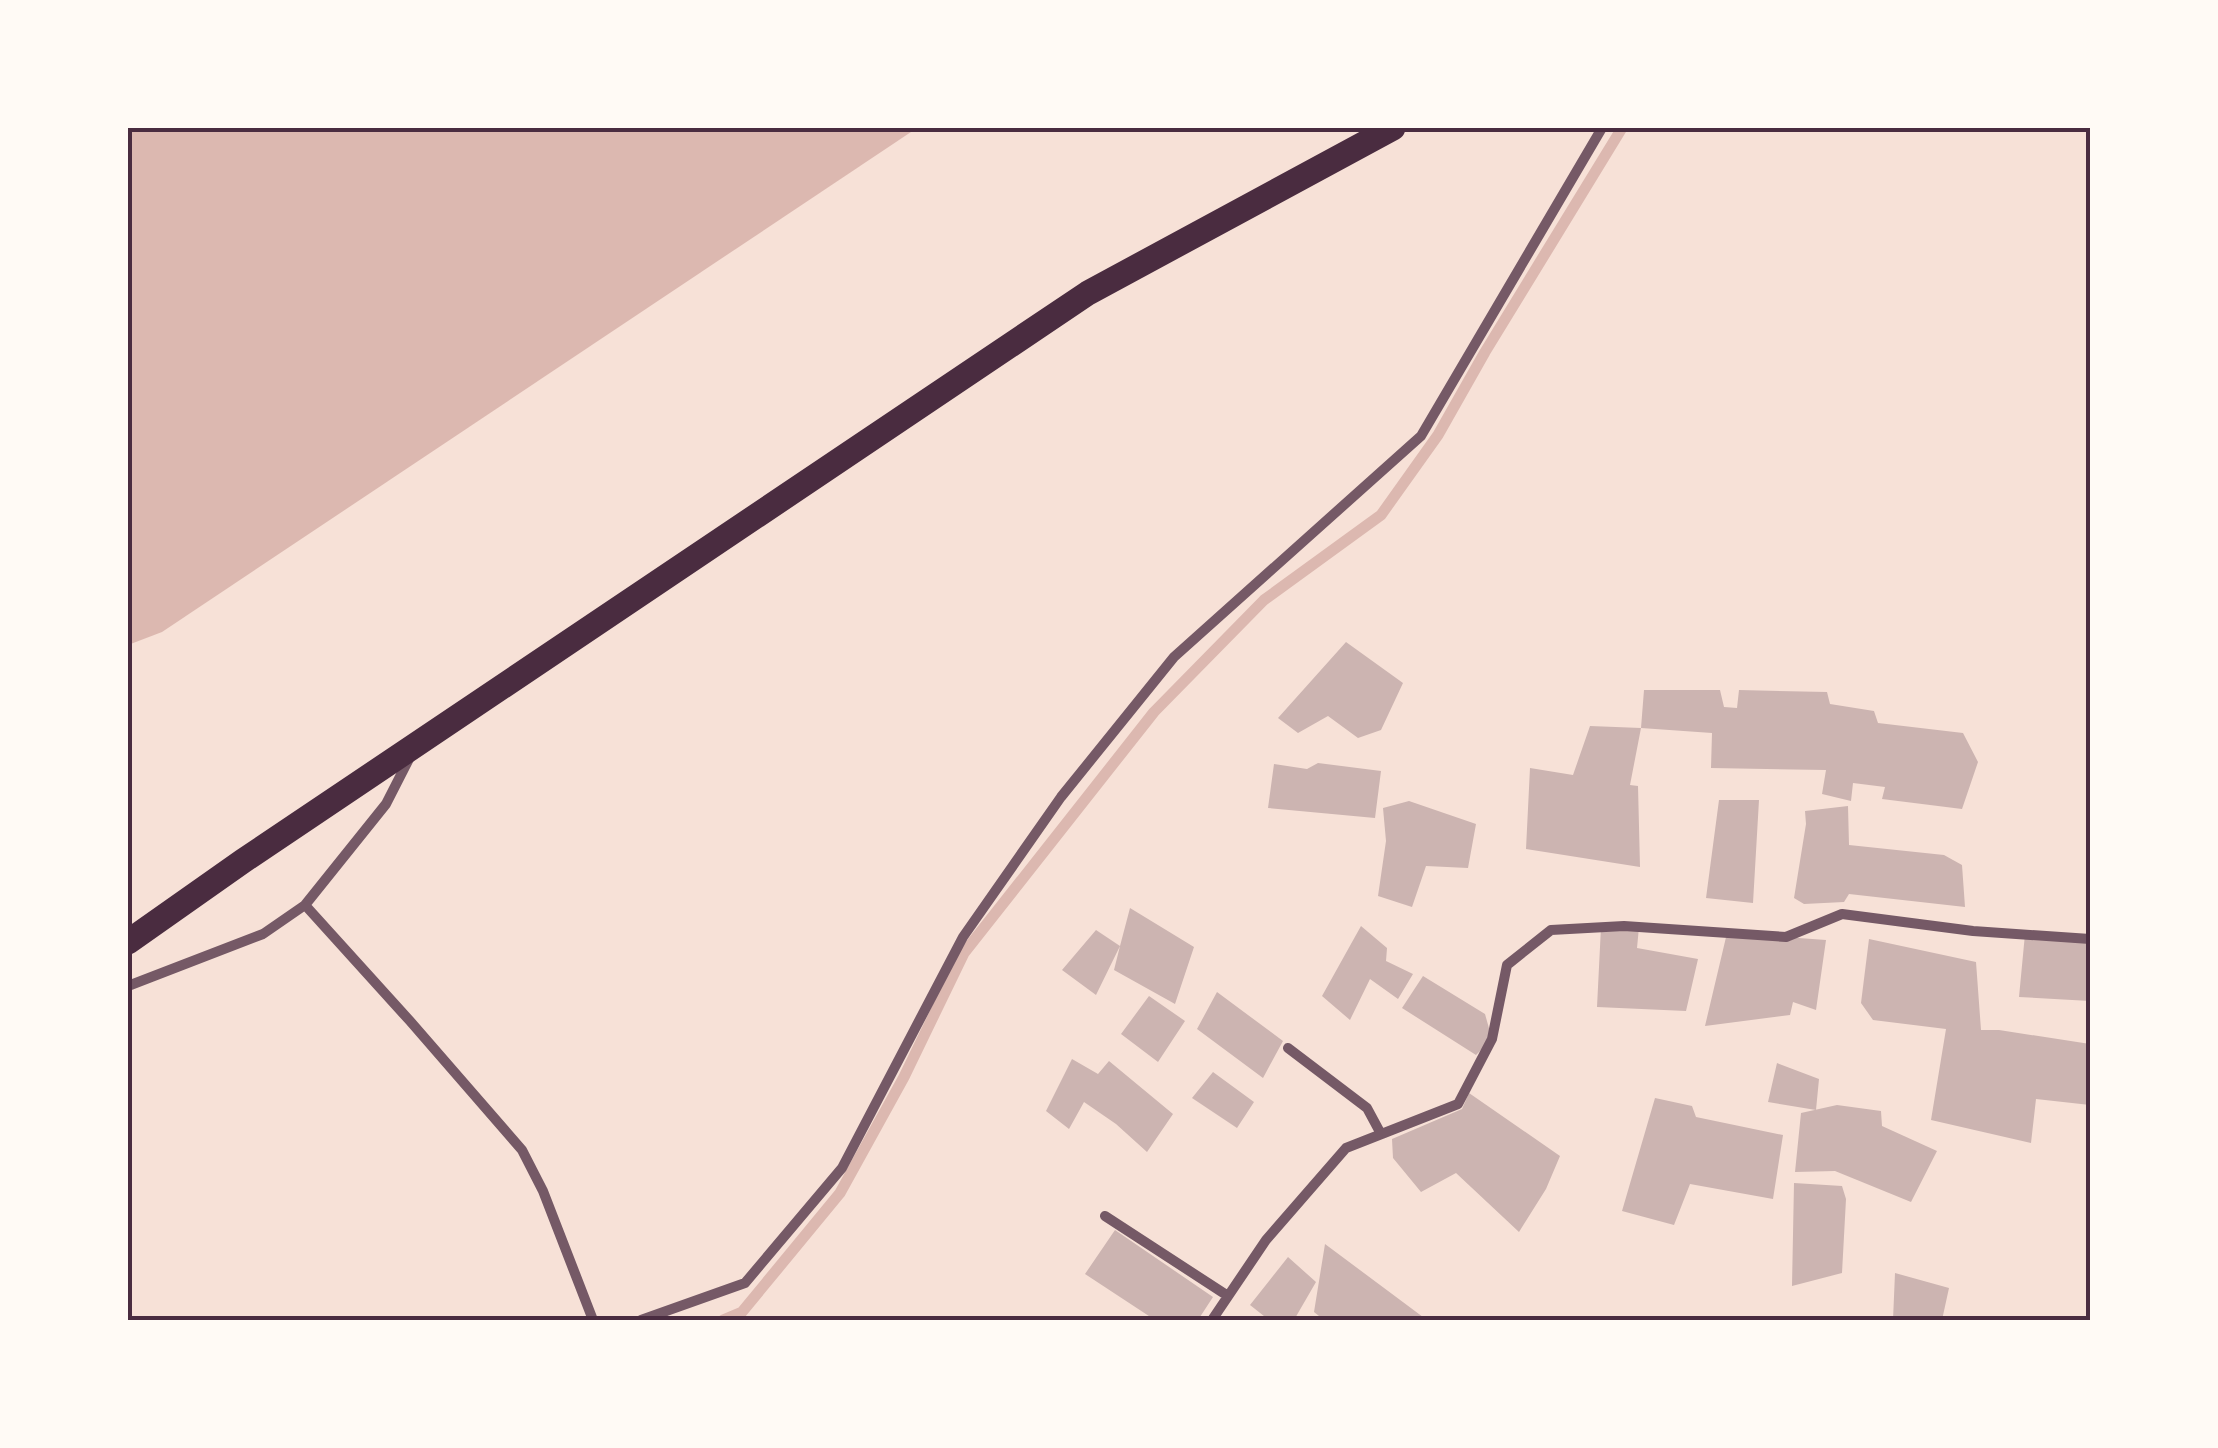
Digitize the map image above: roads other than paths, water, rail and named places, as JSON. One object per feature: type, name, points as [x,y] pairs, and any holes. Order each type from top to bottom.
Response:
[{"type":"main road","points":[[128,942],[1088,293],[1393,128]]},
{"type":"street","points":[[641,1320],[745,1284],[842,1168],[964,937],[1062,797],[1174,657],[1421,436],[1602,128]]},
{"type":"street","points":[[128,986],[263,934],[305,905],[386,804],[418,743]]},
{"type":"street","points":[[305,905],[522,1150],[543,1191],[593,1320]]},
{"type":"street","points":[[1212,1320],[1266,1240],[1346,1148],[1458,1104],[1492,1039],[1507,965],[1550,930],[1624,926],[1786,938],[1842,914],[1974,931],[2090,939]]},
{"type":"street","points":[[1288,1048],[1367,1108],[1381,1134]]},
{"type":"street","points":[[1105,1216],[1228,1296]]},
{"type":"waterway","points":[[723,1320],[742,1312],[840,1193],[904,1077],[964,953],[1154,712],[1264,600],[1381,515],[1438,435],[1622,128]]}]
